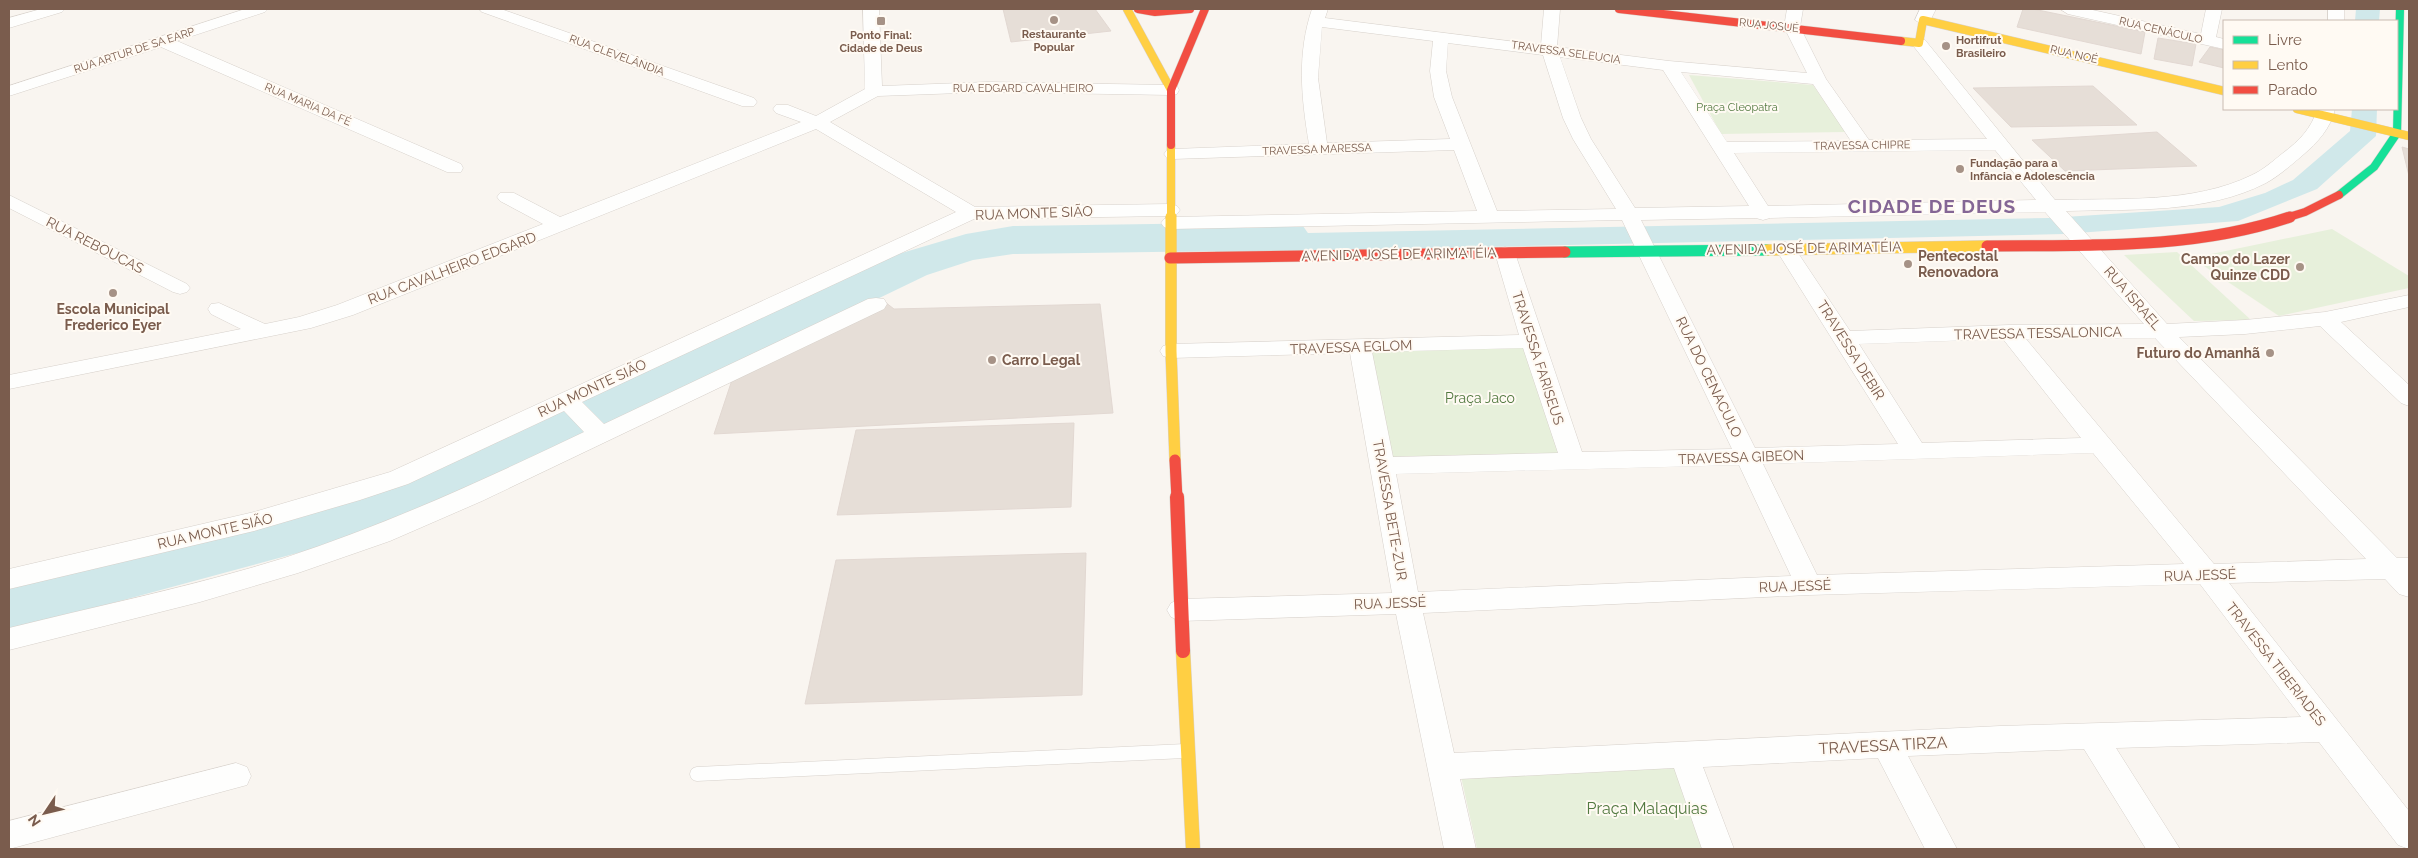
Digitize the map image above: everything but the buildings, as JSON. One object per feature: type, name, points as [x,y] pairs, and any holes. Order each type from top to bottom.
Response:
[{"type":"street","points":[[9,24],[56,9]]},
{"type":"street","name":"RUA ARTUR DE SA EARP","points":[[9,91],[260,9]]},
{"type":"street","name":"RUA CLEVELÂNDIA","points":[[486,9],[748,102]]},
{"type":"street","points":[[871,9],[874,91]]},
{"type":"street","points":[[1126,9],[1171,90]]},
{"type":"street","points":[[1138,9],[1155,12],[1190,9]]},
{"type":"street","points":[[1193,849],[1180,610],[1171,352],[1171,90],[1206,9]]},
{"type":"street","points":[[1549,49],[1552,9]]},
{"type":"street","name":"RUA JOSUÉ","points":[[1619,9],[1792,27],[1919,43]]},
{"type":"street","points":[[1794,9],[1792,27],[1818,79],[1862,144]]},
{"type":"street","name":"RUA CENÁCULO","points":[[2068,9],[2223,44]]},
{"type":"street","points":[[2208,40],[2214,9]]},
{"type":"street","name":"AVENIDA JOSÉ DE ARIMATÉIA","points":[[2398,91],[2405,33],[2400,9]]},
{"type":"street","points":[[1919,43],[1926,14]]},
{"type":"street","name":"RUA NOÉ","points":[[1926,14],[2223,91]]},
{"type":"street","points":[[1317,15],[1308,64],[1310,100],[1319,148]]},
{"type":"street","name":"TRAVESSA SELEUCIA","points":[[1317,15],[1441,36],[1669,66],[1818,79]]},
{"type":"street","points":[[1441,36],[1438,71],[1441,88],[1450,117],[1489,216]]},
{"type":"street","name":"RUA MARIA DA FÉ","points":[[162,41],[454,168]]},
{"type":"street","name":"RUA ISRAEL","points":[[1919,43],[2052,208],[2161,331],[2404,575]]},
{"type":"street","name":"RUA DO CENACULO","points":[[1549,49],[1572,118],[1582,139],[1632,219],[1644,248],[1748,456],[1809,585]]},
{"type":"street","points":[[1669,66],[1763,214]]},
{"type":"street","name":"RUA EDGARD CAVALHEIRO","points":[[874,91],[988,87],[1171,90]]},
{"type":"street","name":"RUA CAVALHEIRO EDGARD","points":[[9,382],[303,323],[345,310],[817,122],[874,91]]},
{"type":"street","points":[[782,109],[817,122],[971,214]]},
{"type":"street","points":[[2303,110],[2328,114],[2409,136]]},
{"type":"street","name":"AVENIDA JOSÉ DE ARIMATÉIA","points":[[1170,255],[1505,253],[1644,248],[1785,248],[2157,242],[2251,230],[2309,211],[2362,180],[2390,148],[2396,110]]},
{"type":"street","points":[[1171,221],[1489,216],[1632,219],[1763,214],[2052,208],[2184,200],[2240,186],[2259,179],[2305,144],[2328,114]]},
{"type":"street","name":"TRAVESSA MARESSA","points":[[1172,154],[1462,144]]},
{"type":"street","name":"TRAVESSA CHIPRE","points":[[1722,148],[1862,144],[2001,144]]},
{"type":"street","points":[[507,197],[560,225]]},
{"type":"street","name":"RUA REBOUCAS","points":[[9,201],[180,288]]},
{"type":"street","name":"RUA MONTE SIÃO","points":[[9,639],[200,592],[289,566],[381,534],[473,495],[584,418],[971,214],[1171,221]]},
{"type":"street","name":"TRAVESSA DEBIR","points":[[1785,248],[1915,452]]},
{"type":"street","name":"TRAVESSA FARISEUS","points":[[1505,253],[1532,342],[1573,462]]},
{"type":"street","name":"TRAVESSA TESSALONICA","points":[[1844,338],[2009,332],[2161,331],[2245,327],[2325,320],[2409,301]]},
{"type":"street","name":"RUA MONTE SIÃO","points":[[9,579],[336,500],[584,418],[876,304]]},
{"type":"street","points":[[219,309],[262,331]]},
{"type":"street","points":[[2325,320],[2409,398]]},
{"type":"street","name":"TRAVESSA TIBERIADES","points":[[2009,332],[2099,445],[2206,574],[2409,834]]},
{"type":"street","name":"TRAVESSA EGLOM","points":[[1171,352],[1532,342]]},
{"type":"street","name":"TRAVESSA BETE-ZUR","points":[[1360,346],[1407,603],[1460,849]]},
{"type":"street","name":"TRAVESSA GIBEON","points":[[1383,466],[1915,452],[2099,445]]},
{"type":"street","name":"RUA JESSÉ","points":[[1180,610],[1407,603],[1809,585],[2206,574],[2404,575]]},
{"type":"street","name":"TRAVESSA TIRZA","points":[[1441,767],[2093,736],[2326,729]]},
{"type":"street","points":[[2093,736],[2164,849]]},
{"type":"street","points":[[1887,745],[1942,849]]},
{"type":"street","points":[[1684,755],[1718,849]]},
{"type":"street","points":[[9,835],[236,776]]},
{"type":"lane","points":[[697,774],[1188,750]]},
{"type":"green space","name":"Praça Cleopatra","points":[[1689,75],[1813,85],[1846,132],[1721,134]]},
{"type":"green space","name":"Campo do Lazer Quinze CDD","points":[[2332,229],[2409,276],[2409,288],[2279,316],[2192,258]]},
{"type":"green space","points":[[2177,252],[2251,320],[2194,321],[2124,255]]},
{"type":"green space","name":"Praça Jaco","points":[[1521,339],[1561,454],[1390,458],[1366,342]]},
{"type":"green space","name":"Praça Malaquias","points":[[1676,765],[1706,849],[1477,849],[1460,772]]},
{"type":"water","points":[[2356,9],[2380,9],[2379,20],[2355,20]]},
{"type":"water","points":[[2352,110],[2377,110],[2376,136],[2317,189],[2238,221],[2064,234],[1215,253],[1214,235],[2049,218],[2219,207],[2265,193],[2293,180],[2350,131]]},
{"type":"waterway","points":[[9,607],[377,511],[463,475],[911,265],[966,248],[1013,240],[1287,236]]},
{"type":"traffic: fast","points":[[2398,92],[2400,9]]},
{"type":"traffic: fast","points":[[2339,195],[2374,167],[2397,133],[2398,110]]},
{"type":"traffic: fast","points":[[1565,252],[1767,250]]},
{"type":"traffic: slow","points":[[1127,9],[1171,90]]},
{"type":"traffic: slow","points":[[1901,41],[1919,43],[1923,20],[2223,91]]},
{"type":"traffic: slow","points":[[2301,110],[2409,136]]},
{"type":"traffic: slow","points":[[1171,145],[1171,351],[1175,460]]},
{"type":"traffic: slow","points":[[1767,250],[1987,246]]},
{"type":"traffic: slow","points":[[1183,651],[1193,849]]},
{"type":"traffic: jam","points":[[1138,9],[1155,12],[1190,9]]},
{"type":"traffic: jam","points":[[1171,145],[1171,90],[1205,9]]},
{"type":"traffic: jam","points":[[1619,9],[1901,41]]},
{"type":"traffic: jam","points":[[1987,246],[2107,245],[2190,239],[2231,233],[2269,224],[2305,212],[2339,195]]},
{"type":"traffic: jam","points":[[1170,258],[1565,252]]},
{"type":"traffic: jam","points":[[1175,460],[1183,651]]},
{"type":"place","name":"Restaurante Popular","points":[[1054,20]]},
{"type":"place","name":"Ponto Final: Cidade de Deus","points":[[881,21]]},
{"type":"place","name":"Hortifrut Brasileiro","points":[[1946,46]]},
{"type":"place","name":"Fundação para a Infância e Adolescência","points":[[1960,169]]},
{"type":"place","name":"Pentecostal Renovadora","points":[[1908,264]]},
{"type":"place","name":"Campo do Lazer Quinze CDD","points":[[2300,267]]},
{"type":"place","name":"Escola Municipal Frederico Eyer","points":[[113,293]]},
{"type":"place","name":"Futuro do Amanhã","points":[[2270,353]]},
{"type":"place","name":"Carro Legal","points":[[992,360]]},
{"type":"district","name":"CIDADE DE DEUS","points":[[1932,206]]}]
